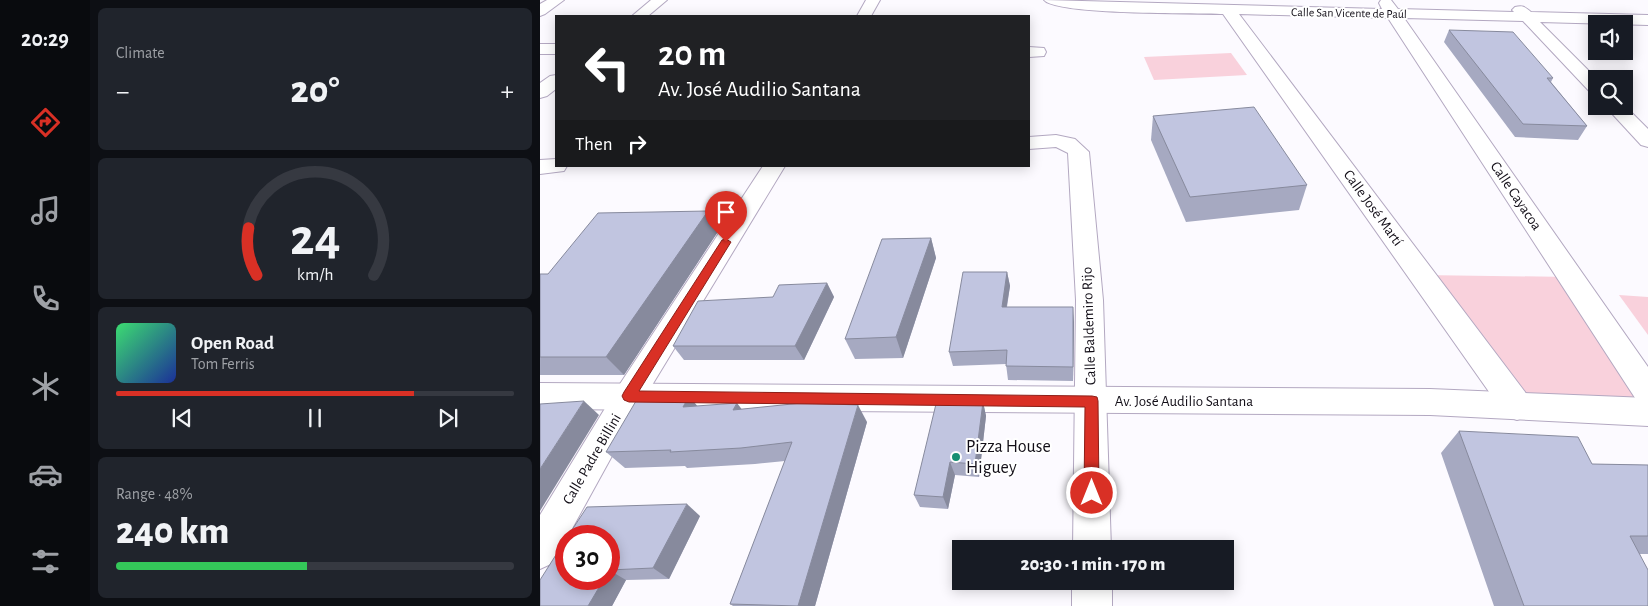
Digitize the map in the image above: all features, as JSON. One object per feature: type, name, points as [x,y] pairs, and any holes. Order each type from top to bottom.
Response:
[{"type":"street","points":[[540,11],[557,0]]},
{"type":"street","points":[[640,15],[660,0]]},
{"type":"street","points":[[865,15],[873,0]]},
{"type":"street","name":"Calle San Vicente de Paúl","points":[[1051,0],[1064,4],[1087,6],[1201,5],[1229,11],[1260,6],[1388,7],[1528,18],[1648,20]]},
{"type":"street","points":[[1510,0],[1588,80]]},
{"type":"street","points":[[1636,4],[1648,14]]},
{"type":"street","name":"Calle Cayacoa","points":[[1388,7],[1648,392]]},
{"type":"street","name":"Calle José Martí","points":[[1229,11],[1517,406]]},
{"type":"street","points":[[540,49],[555,49]]},
{"type":"street","points":[[540,92],[555,81]]},
{"type":"street","points":[[1622,115],[1648,142]]},
{"type":"street","name":"Calle Baldemiro Rijo","points":[[1030,143],[1065,141],[1074,146],[1078,152],[1085,214],[1092,401],[1092,540]]},
{"type":"street","points":[[540,166],[555,166]]},
{"type":"street","name":"Calle Padre Billini","points":[[540,550],[629,396],[773,167]]},
{"type":"street","name":"Av. José Audilio Santana","points":[[540,396],[1430,402],[1648,412]]},
{"type":"street","points":[[1092,590],[1092,606]]},
{"type":"shaded area","points":[[1231,53],[1247,75],[1154,80],[1144,57]]},
{"type":"shaded area","points":[[1422,275],[1571,277],[1648,412],[1517,406]]},
{"type":"shaded area","points":[[1619,295],[1648,297],[1648,335]]},
{"type":"building","points":[[1449,30],[1513,32],[1553,78],[1547,78],[1587,126],[1523,124]]},
{"type":"building","points":[[1254,107],[1307,185],[1190,197],[1153,116]]},
{"type":"building","points":[[708,211],[606,357],[540,357],[540,274],[548,274],[598,213]]},
{"type":"building","points":[[931,238],[896,337],[845,339],[882,239]]},
{"type":"building","points":[[963,272],[1007,272],[1002,307],[1073,307],[1073,367],[1006,366],[1007,350],[949,352]]},
{"type":"building","points":[[827,283],[795,346],[673,346],[698,301],[773,297],[779,285]]},
{"type":"building","points":[[689,396],[683,407],[737,403],[733,410],[802,403],[858,405],[798,606],[730,604],[792,442],[741,448],[670,452],[671,450],[606,452],[636,401]]},
{"type":"building","points":[[584,401],[540,469],[540,404]]},
{"type":"building","points":[[983,402],[975,464],[950,462],[943,497],[914,495],[936,404]]},
{"type":"building","points":[[1459,431],[1578,437],[1592,464],[1648,465],[1648,536],[1630,536],[1648,570],[1648,606],[1524,606]]},
{"type":"building","points":[[687,504],[653,568],[620,570],[620,525],[575,525],[587,507]]},
{"type":"building","points":[[555,556],[555,590],[597,590],[588,606],[540,606],[540,580]]},
{"type":"place","name":"Pizza House Higuey","points":[[956,457]]},
{"type":"route","points":[[726,242],[629,396],[1092,401],[1092,493]]}]
